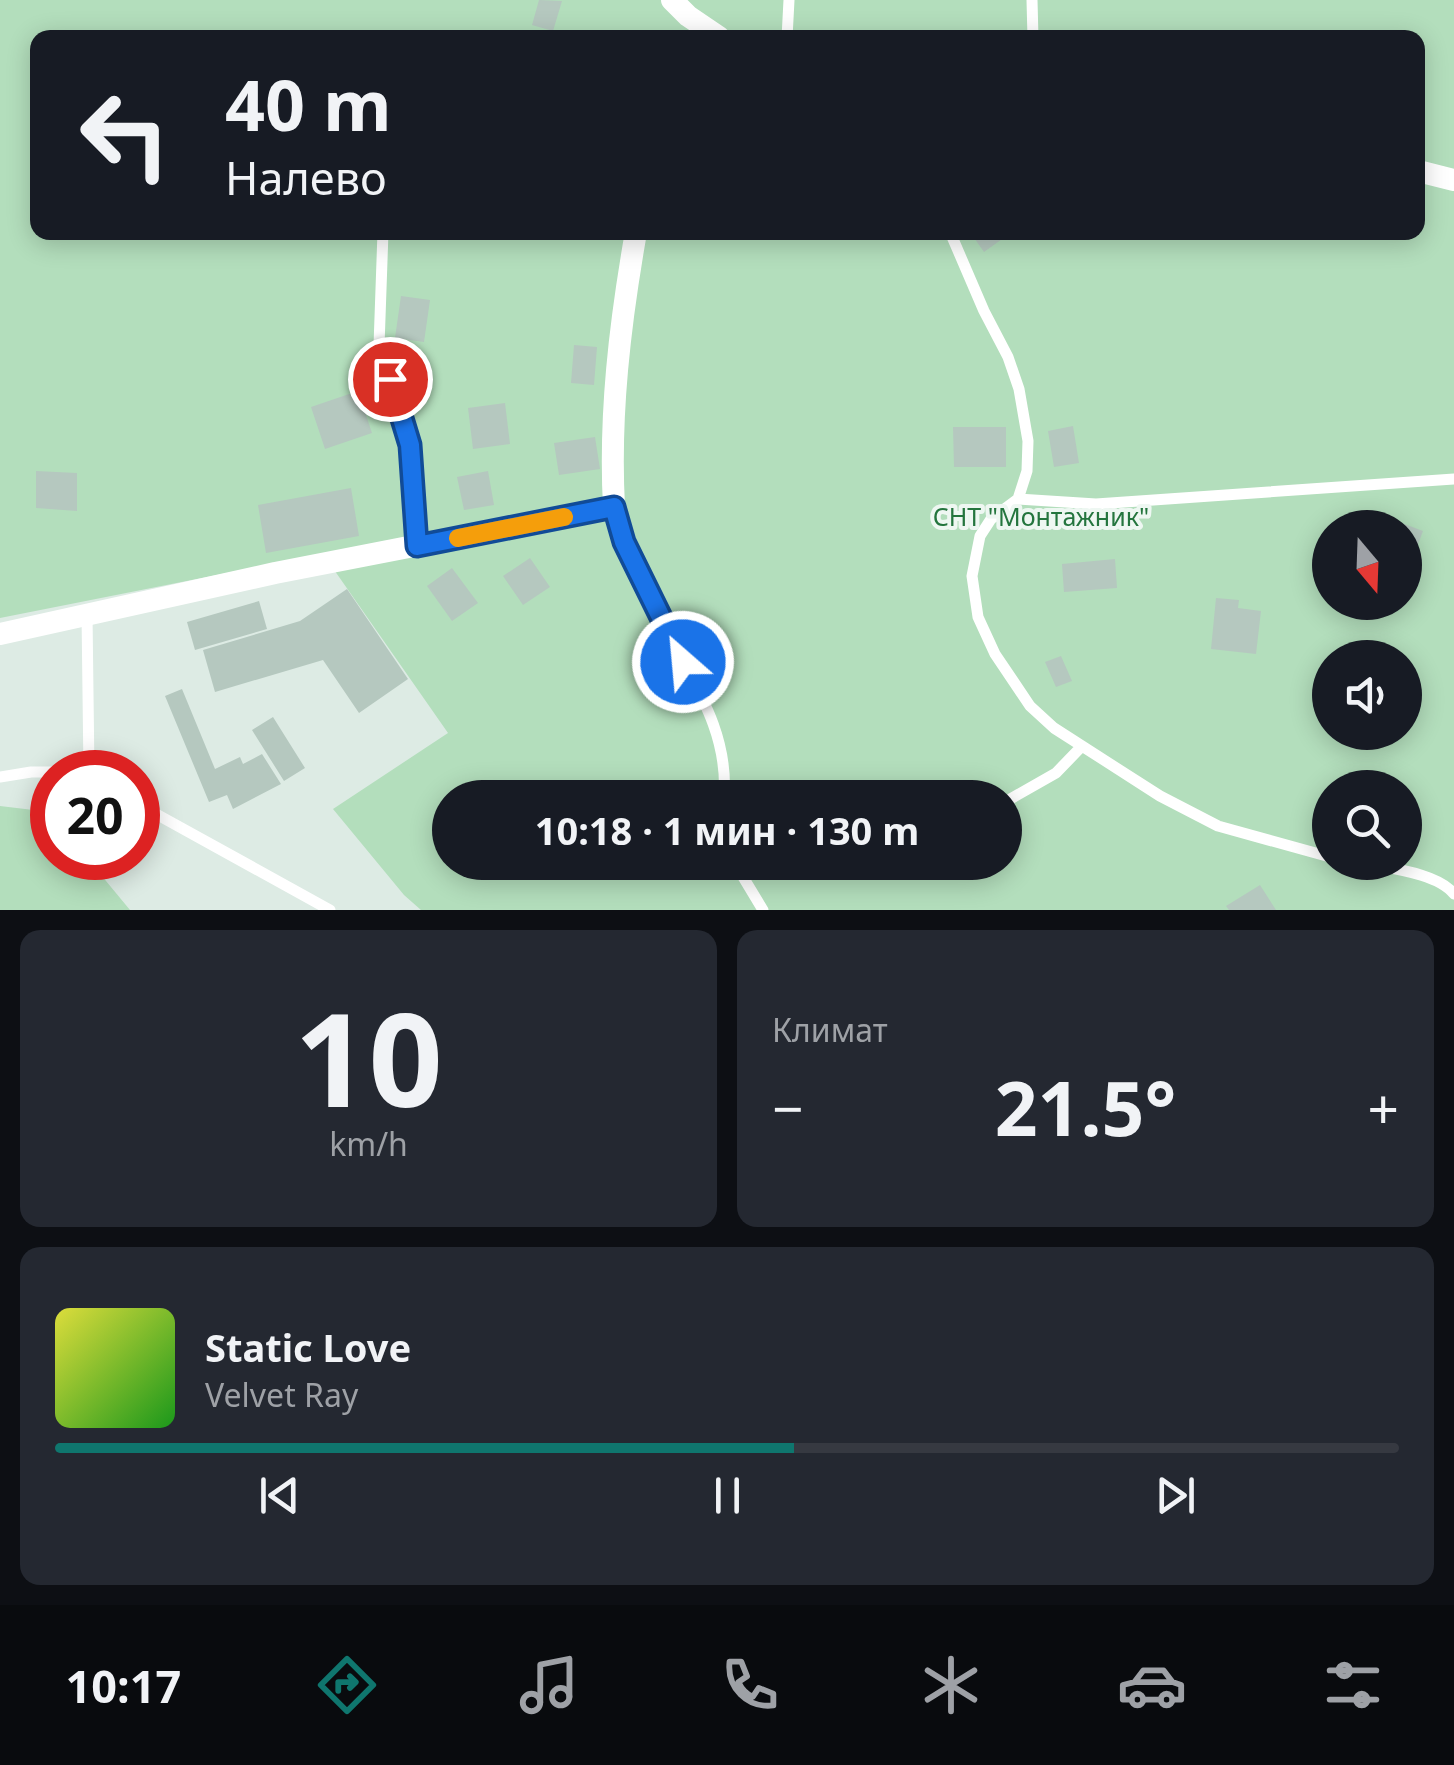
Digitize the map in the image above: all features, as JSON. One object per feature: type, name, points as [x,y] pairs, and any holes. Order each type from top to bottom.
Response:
[{"type":"street","points":[[672,0],[709,30]]},
{"type":"street","points":[[1425,173],[1454,180]]},
{"type":"street","points":[[0,634],[274,574],[614,507],[615,380],[635,240]]},
{"type":"lane","points":[[787,30],[789,0]]},
{"type":"lane","points":[[1032,0],[1032,30]]},
{"type":"lane","points":[[383,240],[380,346],[410,445],[417,546]]},
{"type":"lane","points":[[953,240],[1008,356],[1019,389],[1028,442],[1027,471],[1018,499],[991,519],[980,536],[972,576],[978,618],[994,654],[1030,706],[1054,728],[1160,796],[1218,826],[1312,851]]},
{"type":"lane","points":[[1018,499],[1096,504],[1454,479]]},
{"type":"lane","points":[[614,507],[624,542],[650,599],[715,726],[723,752],[725,780]]},
{"type":"lane","points":[[87,614],[88,750]]},
{"type":"lane","points":[[1022,792],[1056,773],[1082,746]]},
{"type":"lane","points":[[0,777],[30,772]]},
{"type":"lane","points":[[160,816],[330,910]]},
{"type":"lane","points":[[1422,875],[1451,890],[1454,873]]},
{"type":"lane","points":[[745,880],[763,910]]},
{"type":"green space","name":"СНТ \"Монтажник\"","points":[[0,0],[1454,0],[1454,910],[421,910],[333,809],[448,733],[323,554],[0,618]]},
{"type":"green space","points":[[0,806],[30,810],[30,880],[105,880],[130,910],[0,910]]},
{"type":"building","points":[[539,0],[562,1],[553,30],[532,25]]},
{"type":"building","points":[[976,240],[1001,240],[984,252]]},
{"type":"building","points":[[401,296],[430,300],[424,342],[395,338]]},
{"type":"building","points":[[574,345],[597,347],[594,385],[571,383]]},
{"type":"building","points":[[358,391],[372,433],[325,449],[311,407]]},
{"type":"building","points":[[505,403],[510,444],[473,449],[468,408]]},
{"type":"building","points":[[1073,426],[1079,463],[1054,467],[1048,431]]},
{"type":"building","points":[[953,427],[1006,427],[1006,467],[954,467]]},
{"type":"building","points":[[595,437],[600,469],[559,475],[554,443]]},
{"type":"building","points":[[36,471],[77,473],[77,511],[36,508]]},
{"type":"building","points":[[488,471],[494,505],[464,510],[457,477]]},
{"type":"building","points":[[351,488],[359,536],[266,553],[258,505]]},
{"type":"building","points":[[530,558],[550,587],[523,605],[503,576]]},
{"type":"building","points":[[1115,559],[1117,588],[1064,592],[1062,564]]},
{"type":"building","points":[[452,568],[478,603],[452,621],[427,586]]},
{"type":"building","points":[[347,589],[408,679],[359,713],[323,660],[215,692],[203,650],[300,621]]},
{"type":"building","points":[[1216,598],[1239,600],[1238,608],[1261,611],[1256,654],[1211,649]]},
{"type":"building","points":[[259,601],[267,629],[195,650],[187,622]]},
{"type":"building","points":[[1061,656],[1072,681],[1056,687],[1045,662]]},
{"type":"building","points":[[182,689],[215,769],[240,757],[243,764],[262,754],[281,784],[233,809],[227,795],[209,802],[165,696]]},
{"type":"building","points":[[273,717],[305,768],[284,781],[252,730]]},
{"type":"building","points":[[1260,885],[1276,910],[1229,910],[1226,906]]},
{"type":"slow traffic","points":[[458,538],[564,517]]},
{"type":"route","points":[[390,379],[410,445],[417,546],[614,507],[624,542],[683,662]]}]
